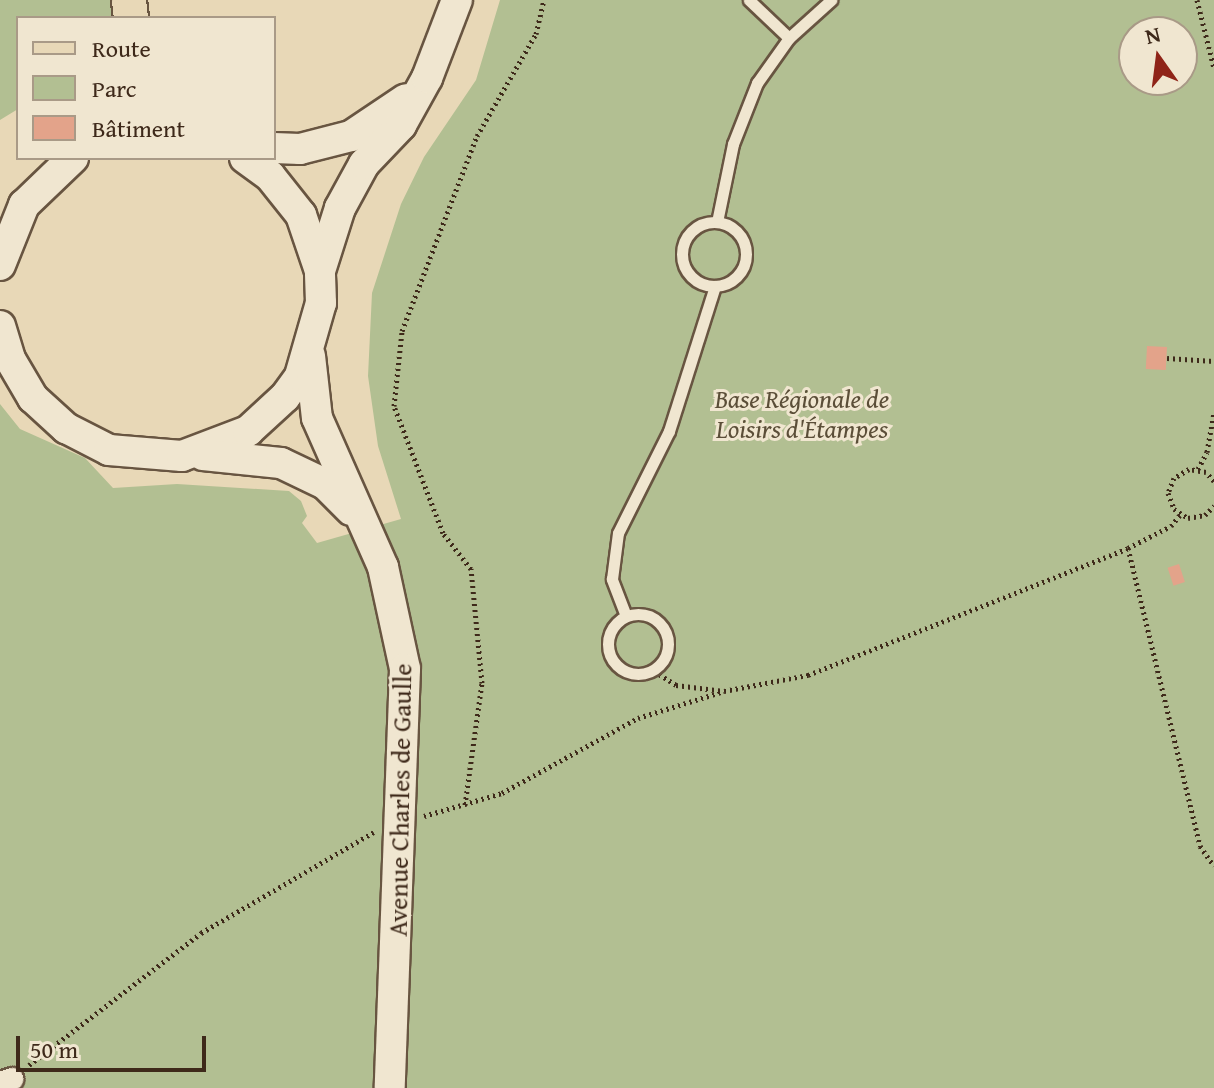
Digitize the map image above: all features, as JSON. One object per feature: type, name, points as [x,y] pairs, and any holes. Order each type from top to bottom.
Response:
[{"type":"main road","points":[[320,271],[352,186],[401,125],[427,78],[457,0]]},
{"type":"main road","points":[[276,148],[300,149],[351,136],[391,114],[427,78]]},
{"type":"main road","points":[[0,265],[24,205],[71,160]]},
{"type":"main road","points":[[182,456],[227,442],[268,415],[310,356],[321,303],[320,271],[301,215],[270,176],[248,160]]},
{"type":"main road","name":"Avenue Charles de Gaulle","points":[[0,326],[21,381],[66,428],[131,455],[227,455],[281,463],[325,484],[361,520]]},
{"type":"main road","name":"Avenue Charles de Gaulle","points":[[310,356],[317,418],[383,567],[402,643],[403,816],[390,1088]]},
{"type":"lane","points":[[749,0],[789,38]]},
{"type":"lane","points":[[717,222],[733,144],[757,83],[789,38],[831,0]]},
{"type":"lane","points":[[717,222],[736,231],[746,261],[735,279],[715,286],[693,278],[683,259],[695,229],[717,222]]},
{"type":"lane","points":[[626,616],[612,579],[618,533],[669,431],[715,286]]},
{"type":"lane","points":[[626,616],[649,616],[665,631],[667,653],[654,671],[632,674],[609,653],[610,632],[626,616]]},
{"type":"path","points":[[465,805],[482,683],[471,569],[443,533],[394,406],[402,331],[477,136],[536,34],[544,0]]},
{"type":"path","points":[[1197,0],[1214,68]]},
{"type":"path","points":[[1167,358],[1214,361]]},
{"type":"path","points":[[1198,469],[1207,452],[1214,414]]},
{"type":"path","points":[[1213,509],[1197,518],[1180,515],[1169,502],[1170,485],[1181,472],[1198,469],[1214,481]]},
{"type":"path","points":[[6,1081],[201,933],[283,881],[403,816],[435,815],[502,793],[638,718],[724,691],[808,675],[890,646],[1128,548],[1171,526],[1180,515]]},
{"type":"path","points":[[1128,548],[1200,846],[1214,866]]},
{"type":"path","points":[[654,671],[676,685],[724,691]]},
{"type":"green space","points":[[0,0],[117,0],[115,16],[16,16],[16,110],[0,120]]},
{"type":"green space","name":"Base Régionale de Loisirs d'Étampes","points":[[500,0],[1214,0],[1214,1088],[0,1088],[0,404],[20,429],[85,458],[113,488],[177,484],[289,491],[301,501],[307,516],[302,523],[317,543],[401,519],[378,446],[368,376],[372,293],[401,204],[424,157],[476,80]]},
{"type":"building","points":[[1147,346],[1167,347],[1166,370],[1146,369]]},
{"type":"building","points":[[1179,564],[1185,582],[1173,586],[1168,568]]}]
